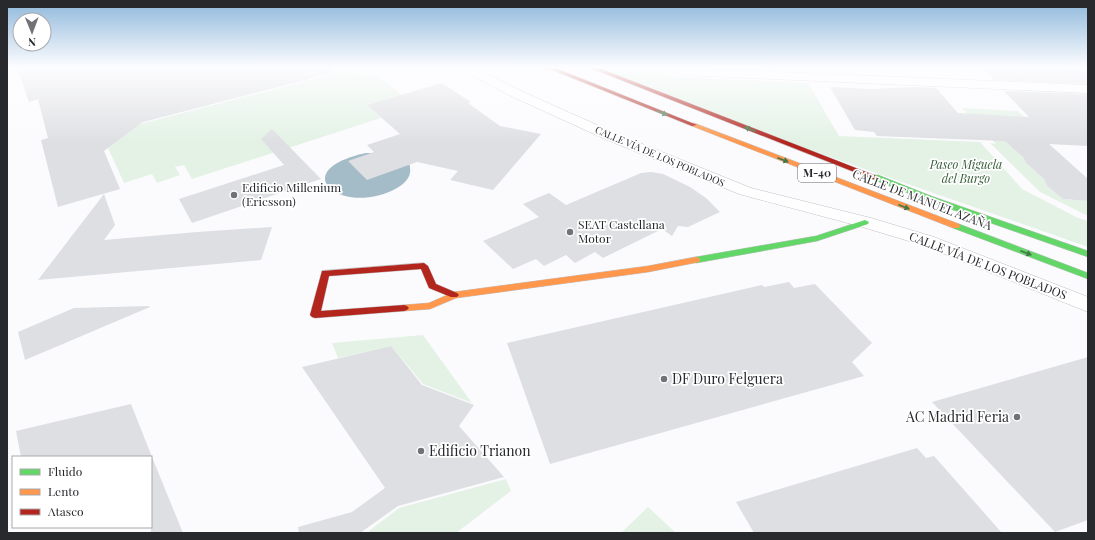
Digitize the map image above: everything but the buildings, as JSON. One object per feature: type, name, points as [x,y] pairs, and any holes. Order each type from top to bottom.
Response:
[{"type":"main road","name":"CALLE DE MANUEL AZAÑA","points":[[609,92],[1088,276]]},
{"type":"main road","name":"CALLE DE MANUEL AZAÑA","points":[[656,92],[928,198],[1088,254]]},
{"type":"main road","points":[[454,295],[432,286],[424,266],[325,273],[315,315],[430,306],[454,295],[655,268],[817,238],[865,222]]},
{"type":"street","name":"CALLE VÍA DE LOS POBLADOS","points":[[513,92],[603,133],[745,191],[865,222],[928,241],[1088,305]]},
{"type":"green space","points":[[263,92],[398,92],[404,97],[367,105],[381,118],[192,179],[184,165],[175,167],[180,175],[157,183],[152,174],[124,183],[108,148],[140,124]]},
{"type":"green space","name":"Paseo Miguela del Burgo","points":[[656,92],[813,92],[839,136],[980,142],[1022,189],[1078,218],[1088,221],[1088,247],[813,151]]},
{"type":"green space","points":[[962,108],[1018,111],[1032,125],[1004,137],[1006,142],[1015,148],[1026,163],[1044,179],[1047,186],[1063,199],[1088,201],[1088,216],[1040,192],[990,143],[996,144]]},
{"type":"green space","points":[[423,335],[472,403],[423,384],[391,346],[338,358],[332,343]]},
{"type":"green space","points":[[506,479],[511,491],[456,533],[370,533],[369,531],[399,508]]},
{"type":"green space","points":[[648,507],[676,533],[621,533]]},
{"type":"water","points":[[366,153],[380,153],[409,163],[410,175],[404,183],[397,188],[377,196],[358,198],[342,195],[330,188],[325,180],[328,170],[341,161]]},
{"type":"traffic: fast","points":[[875,177],[928,198],[1088,254]]},
{"type":"traffic: fast","points":[[696,260],[817,238],[865,222]]},
{"type":"traffic: fast","points":[[956,226],[1088,276]]},
{"type":"traffic: slow","points":[[694,125],[956,226]]},
{"type":"traffic: slow","points":[[404,308],[430,306],[454,295],[648,269],[696,260]]},
{"type":"traffic: jam","points":[[611,92],[694,125]]},
{"type":"traffic: jam","points":[[656,92],[875,177]]},
{"type":"traffic: jam","points":[[404,308],[315,315],[325,273],[424,266],[432,286],[454,295]]},
{"type":"place","name":"Edificio Millenium (Ericsson)","points":[[234,195]]},
{"type":"place","name":"SEAT Castellana Motor","points":[[570,232]]},
{"type":"place","name":"DF Duro Felguera","points":[[664,379]]},
{"type":"place","name":"AC Madrid Feria","points":[[1017,417]]},
{"type":"place","name":"Edificio Trianon","points":[[421,451]]}]
